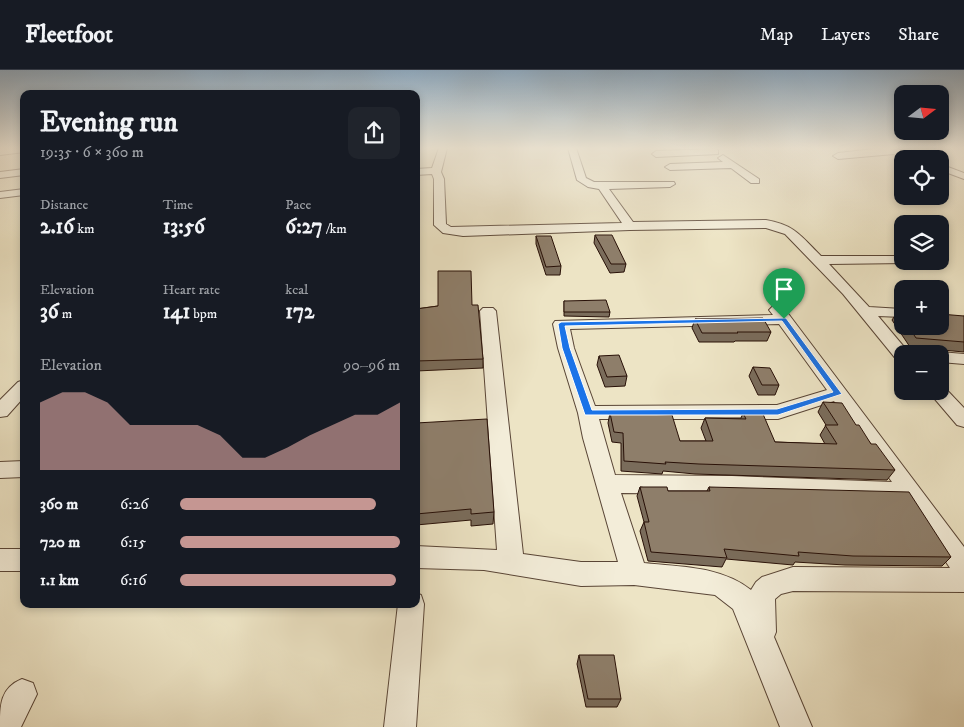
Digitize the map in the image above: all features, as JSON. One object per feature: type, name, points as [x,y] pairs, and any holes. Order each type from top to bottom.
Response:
[{"type":"street","points":[[439,179],[440,225],[449,231],[771,224],[789,231],[865,311],[894,345]]},
{"type":"street","points":[[582,179],[592,185],[602,186],[670,184]]},
{"type":"street","points":[[949,180],[964,185]]},
{"type":"street","points":[[602,186],[630,226]]},
{"type":"street","points":[[0,195],[20,192]]},
{"type":"street","points":[[817,260],[894,260]]},
{"type":"street","points":[[488,311],[489,423],[511,563]]},
{"type":"street","points":[[865,311],[894,313]]},
{"type":"street","points":[[634,573],[593,438],[588,413],[566,348],[561,324],[779,313],[911,491],[964,567]]},
{"type":"street","points":[[949,358],[964,359]]},
{"type":"street","points":[[11,405],[20,392]]},
{"type":"street","points":[[588,413],[778,412],[838,394]]},
{"type":"street","points":[[957,407],[964,420]]},
{"type":"street","points":[[0,470],[20,469]]},
{"type":"street","points":[[607,484],[732,485],[911,491]]},
{"type":"street","points":[[420,556],[484,559],[582,574],[634,573],[719,584],[732,590],[743,600],[796,727]]},
{"type":"street","points":[[0,560],[20,560]]},
{"type":"street","points":[[763,645],[760,598],[767,587],[781,581],[793,579],[964,580]]},
{"type":"street","points":[[400,727],[411,608]]},
{"type":"street","points":[[3,727],[22,694]]},
{"type":"building","points":[[595,235],[612,235],[626,264],[611,264]]},
{"type":"building","points":[[536,236],[551,236],[561,266],[546,267]]},
{"type":"building","points":[[438,271],[471,271],[472,305],[478,305],[483,359],[420,361],[420,308],[438,306]]},
{"type":"building","points":[[606,300],[610,312],[564,312],[564,301]]},
{"type":"building","points":[[949,315],[964,316],[964,342],[916,338],[914,335],[949,335]]},
{"type":"building","points":[[763,318],[771,332],[702,333],[695,319]]},
{"type":"building","points":[[619,355],[627,376],[607,377],[599,356]]},
{"type":"building","points":[[753,367],[770,368],[779,385],[762,385]]},
{"type":"building","points":[[823,402],[842,403],[871,444],[876,444],[895,470],[665,462],[666,464],[624,461],[623,433],[614,432],[610,413],[672,415],[680,441],[713,441],[705,418],[746,419],[743,413],[763,414],[775,442],[837,444],[825,425],[838,425]]},
{"type":"building","points":[[487,419],[494,512],[471,514],[471,509],[420,514],[420,423]]},
{"type":"building","points":[[640,487],[667,487],[668,491],[710,491],[709,487],[909,492],[951,557],[853,556],[798,552],[799,556],[724,549],[727,558],[651,552],[644,522],[649,522]]},
{"type":"building","points":[[579,655],[614,655],[621,699],[588,699]]},
{"type":"route","points":[[784,319],[838,394],[778,412],[588,413],[566,348],[561,324],[641,323],[784,319]]}]
